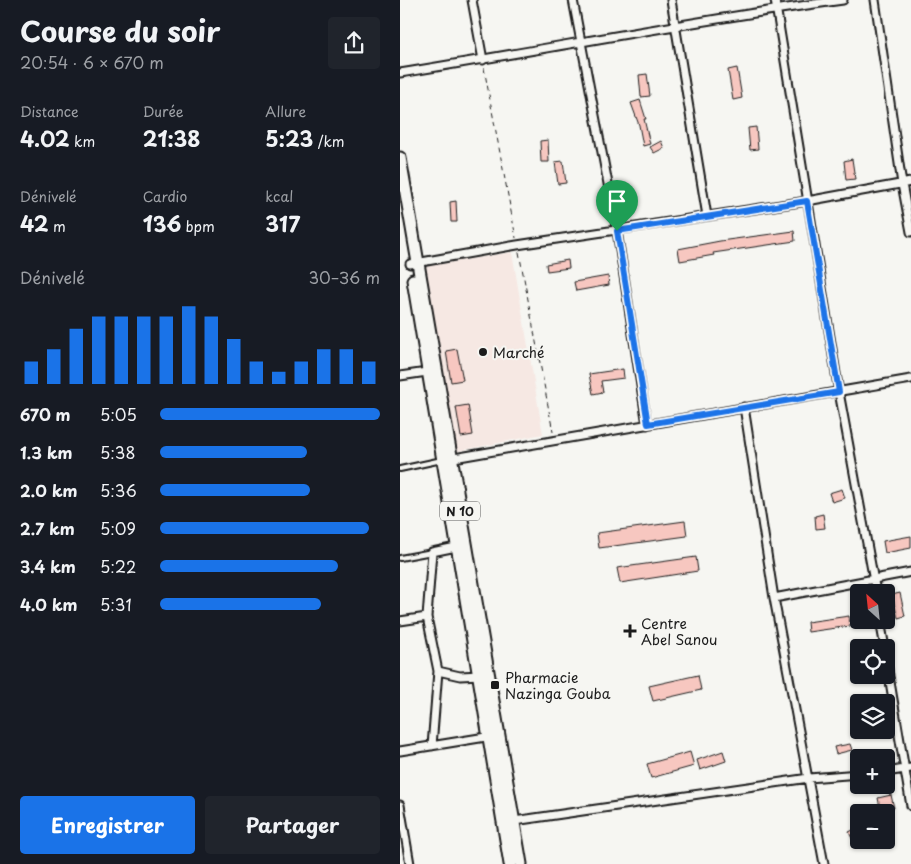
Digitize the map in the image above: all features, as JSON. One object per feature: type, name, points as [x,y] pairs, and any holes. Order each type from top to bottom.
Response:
[{"type":"main road","name":"N 10","points":[[400,158],[402,186],[414,264],[483,675],[494,736],[514,821],[521,864]]},
{"type":"main road","name":"N 10","points":[[400,207],[414,264],[427,372],[447,459]]},
{"type":"main road","name":"N 10","points":[[494,736],[510,864]]},
{"type":"street","points":[[472,0],[483,60]]},
{"type":"street","points":[[573,0],[617,231],[648,424]]},
{"type":"street","points":[[671,0],[707,216]]},
{"type":"street","points":[[775,0],[839,392],[874,584]]},
{"type":"street","points":[[400,73],[675,25],[843,0]]},
{"type":"street","points":[[875,0],[902,184],[911,232]]},
{"type":"street","points":[[414,264],[517,245],[807,201],[911,182]]},
{"type":"street","points":[[400,376],[427,372]]},
{"type":"street","points":[[447,459],[911,379]]},
{"type":"street","points":[[744,407],[774,598],[824,864]]},
{"type":"street","points":[[432,746],[438,671],[427,617],[432,552],[462,546]]},
{"type":"street","points":[[774,598],[911,572]]},
{"type":"street","points":[[400,621],[427,617]]},
{"type":"street","points":[[438,671],[460,676],[483,675]]},
{"type":"street","points":[[891,684],[908,769],[911,806]]},
{"type":"street","points":[[400,751],[494,736]]},
{"type":"street","points":[[895,771],[908,769]]},
{"type":"street","points":[[514,821],[809,778],[850,775]]},
{"type":"street","points":[[400,805],[410,864]]},
{"type":"lane","points":[[400,469],[447,459]]},
{"type":"lane","points":[[400,558],[432,552]]},
{"type":"shaded area","points":[[512,252],[543,434],[454,452],[423,267]]},
{"type":"building","points":[[737,68],[742,98],[733,100],[728,70]]},
{"type":"building","points":[[647,74],[650,96],[641,97],[639,75]]},
{"type":"building","points":[[640,100],[646,119],[644,119],[650,144],[643,146],[639,125],[631,103]]},
{"type":"building","points":[[756,127],[758,149],[750,150],[748,128]]},
{"type":"building","points":[[548,140],[549,162],[541,162],[540,141]]},
{"type":"building","points":[[661,141],[664,148],[654,153],[650,147]]},
{"type":"building","points":[[852,159],[855,179],[846,180],[844,161]]},
{"type":"building","points":[[563,161],[566,183],[558,184],[555,162]]},
{"type":"building","points":[[456,201],[457,222],[451,222],[450,202]]},
{"type":"building","points":[[794,231],[795,241],[713,253],[714,255],[680,261],[678,249]]},
{"type":"building","points":[[568,260],[569,268],[547,271],[546,264]]},
{"type":"building","points":[[608,276],[609,285],[576,291],[574,282]]},
{"type":"building","points":[[457,349],[463,380],[451,382],[446,351]]},
{"type":"building","points":[[623,369],[624,378],[601,381],[603,392],[593,394],[589,374]]},
{"type":"building","points":[[468,405],[473,435],[461,437],[456,407]]},
{"type":"building","points":[[842,489],[845,498],[832,502],[829,493]]},
{"type":"building","points":[[823,514],[825,528],[816,529],[815,516]]},
{"type":"building","points":[[685,521],[687,536],[599,548],[597,533]]},
{"type":"building","points":[[911,536],[911,548],[885,553],[883,541]]},
{"type":"building","points":[[696,557],[698,571],[620,583],[617,568]]},
{"type":"building","points":[[900,593],[905,616],[898,618],[895,606],[895,594]]},
{"type":"building","points":[[849,616],[850,626],[808,632],[807,622]]},
{"type":"building","points":[[698,675],[701,690],[653,701],[649,686]]},
{"type":"building","points":[[850,744],[852,749],[836,754],[834,747]]},
{"type":"building","points":[[723,751],[726,761],[700,770],[697,760]]},
{"type":"building","points":[[690,752],[694,766],[651,778],[647,764]]},
{"type":"building","points":[[891,795],[893,804],[879,804],[878,798]]},
{"type":"place","name":"Marché","points":[[483,352]]},
{"type":"place","name":"Centre Abel Sanou","points":[[630,631]]},
{"type":"place","name":"Pharmacie Nazinga Gouba","points":[[495,685]]},
{"type":"route","points":[[807,201],[839,392],[648,424],[617,231],[807,201]]}]
